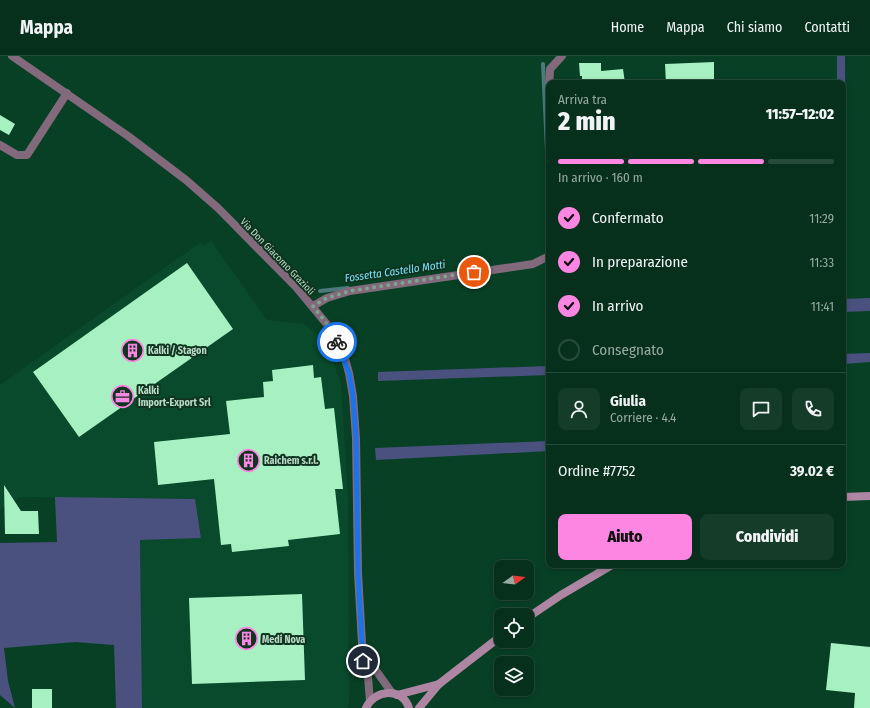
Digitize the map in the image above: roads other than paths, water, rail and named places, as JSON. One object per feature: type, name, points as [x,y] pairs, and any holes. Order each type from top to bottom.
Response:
[{"type":"street","name":"Via Don Giacomo Grazioli","points":[[12,56],[128,136],[186,180],[218,208],[313,306],[330,328],[344,355],[352,388],[356,438],[358,573],[363,661],[368,677],[368,705]]},
{"type":"street","points":[[550,80],[550,69],[557,59],[562,56]]},
{"type":"street","points":[[0,145],[17,155],[27,154],[67,93]]},
{"type":"street","points":[[313,306],[327,298],[350,291],[533,264],[546,258]]},
{"type":"street","points":[[846,497],[870,496]]},
{"type":"street","points":[[534,613],[561,595],[607,568]]},
{"type":"street","points":[[420,708],[439,684],[494,641]]},
{"type":"street","name":"Via Don Giacomo Grazioli","points":[[363,645],[375,669],[395,694]]},
{"type":"street","points":[[368,705],[380,694],[395,694],[439,684]]},
{"type":"street","points":[[395,694],[408,704],[409,708]]},
{"type":"waterway","name":"Fossetta Castello Motti","points":[[543,64],[546,129]]},
{"type":"waterway","name":"Fossetta Castello Motti","points":[[320,291],[348,288]]},
{"type":"place","name":"Kalki / Stagon","points":[[133,350]]},
{"type":"place","name":"Kalki Import-Export Srl","points":[[122,396]]},
{"type":"place","name":"Raichem s.r.l.","points":[[248,460]]},
{"type":"place","name":"Medi Nova","points":[[247,639]]}]
